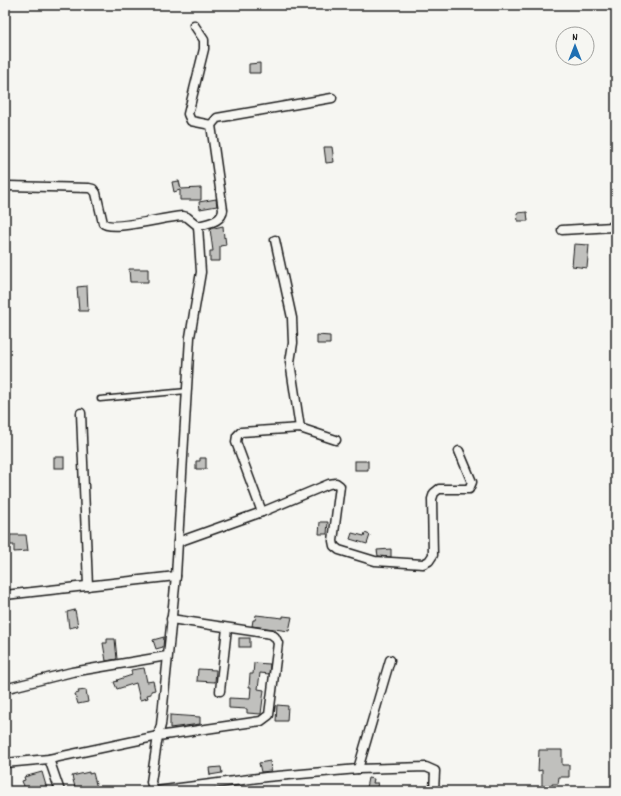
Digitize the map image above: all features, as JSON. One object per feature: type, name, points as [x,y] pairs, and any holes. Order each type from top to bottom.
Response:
[{"type":"street","points":[[194,25],[204,40],[204,49],[188,114],[191,121],[210,125]]},
{"type":"street","points":[[210,125],[217,118],[332,98]]},
{"type":"street","points":[[198,226],[220,219],[223,210],[210,125]]},
{"type":"street","points":[[8,186],[93,189],[96,192],[105,226],[138,223],[183,216],[187,217],[198,226],[201,272],[190,337],[176,576],[161,725],[151,782],[155,791],[266,776],[358,769],[426,767],[435,771],[434,791]]},
{"type":"street","points":[[562,230],[613,227],[616,225]]},
{"type":"street","points":[[275,240],[292,318],[293,343],[290,362],[300,428]]},
{"type":"street","points":[[80,413],[88,586]]},
{"type":"street","points":[[262,512],[236,442],[237,436],[241,432],[300,428],[336,440]]},
{"type":"street","points":[[178,542],[262,512],[329,484],[336,483],[340,486],[333,541],[334,546],[339,550],[375,561],[423,564],[433,555],[432,499],[434,493],[439,489],[469,489],[471,486],[472,482],[459,451]]},
{"type":"street","points":[[5,595],[176,576]]},
{"type":"street","points":[[5,763],[50,759],[158,736],[261,721],[269,715],[278,643],[271,634],[171,619]]},
{"type":"street","points":[[220,691],[227,628]]},
{"type":"street","points":[[12,687],[72,672],[167,656]]},
{"type":"street","points":[[358,769],[390,660]]},
{"type":"street","points":[[50,759],[60,791]]},
{"type":"street","points":[[221,782],[223,791]]},
{"type":"lane","points":[[100,399],[187,391]]},
{"type":"building","points":[[260,63],[260,73],[249,73],[249,64]]},
{"type":"building","points":[[324,147],[332,147],[334,162],[326,163]]},
{"type":"building","points":[[179,181],[181,189],[201,188],[201,200],[180,200],[180,190],[174,192],[172,182]]},
{"type":"building","points":[[216,199],[217,206],[200,209],[199,202]]},
{"type":"building","points":[[527,212],[528,221],[518,221],[517,213]]},
{"type":"building","points":[[223,226],[226,245],[220,246],[220,261],[210,261],[210,251],[213,251],[210,229]]},
{"type":"building","points":[[574,244],[589,245],[587,268],[572,266]]},
{"type":"building","points":[[129,269],[148,269],[148,282],[130,282]]},
{"type":"building","points":[[87,286],[88,311],[79,311],[77,287]]},
{"type":"building","points":[[317,335],[330,336],[330,344],[317,344]]},
{"type":"building","points":[[54,457],[64,457],[64,468],[54,468]]},
{"type":"building","points":[[200,458],[206,458],[206,469],[196,469],[196,461],[200,461]]},
{"type":"building","points":[[355,461],[368,461],[368,470],[355,470]]},
{"type":"building","points":[[320,522],[328,522],[327,534],[319,534]]},
{"type":"building","points":[[352,533],[364,536],[365,533],[370,535],[367,544],[350,539]]},
{"type":"building","points":[[10,535],[26,535],[28,551],[14,552],[14,545],[10,545]]},
{"type":"building","points":[[391,549],[391,557],[378,556],[377,550]]},
{"type":"building","points":[[75,610],[78,626],[69,628],[67,612]]},
{"type":"building","points":[[256,615],[283,618],[283,616],[292,617],[289,631],[252,626]]},
{"type":"building","points":[[164,637],[163,647],[156,649],[153,640]]},
{"type":"building","points":[[239,638],[250,638],[250,647],[239,647]]},
{"type":"building","points":[[107,639],[115,639],[117,659],[106,661],[103,643],[107,643]]},
{"type":"building","points":[[254,663],[270,664],[269,674],[260,673],[258,689],[264,690],[261,714],[247,713],[247,709],[229,708],[229,698],[250,699],[250,674],[253,674]]},
{"type":"building","points":[[144,668],[147,682],[153,681],[155,690],[151,691],[151,694],[147,695],[148,698],[140,700],[136,683],[117,689],[114,682],[132,675],[131,670]]},
{"type":"building","points":[[198,669],[216,670],[215,682],[197,681]]},
{"type":"building","points":[[86,690],[88,702],[78,704],[75,694],[79,693],[78,691]]},
{"type":"building","points":[[277,705],[288,706],[287,721],[276,721]]},
{"type":"building","points":[[170,715],[200,717],[200,724],[170,728]]},
{"type":"building","points":[[539,750],[562,750],[562,765],[569,765],[569,777],[559,777],[558,784],[552,784],[552,789],[542,789],[542,770],[538,771]]},
{"type":"building","points":[[270,761],[271,771],[261,772],[259,763]]},
{"type":"building","points":[[221,767],[222,773],[210,775],[209,768]]},
{"type":"building","points":[[42,772],[47,789],[39,791],[36,789],[26,791],[22,781],[25,780],[24,777]]},
{"type":"building","points":[[89,772],[89,774],[93,773],[97,788],[76,791],[72,776]]},
{"type":"building","points":[[368,778],[374,779],[373,783],[378,783],[376,790],[366,788]]}]
